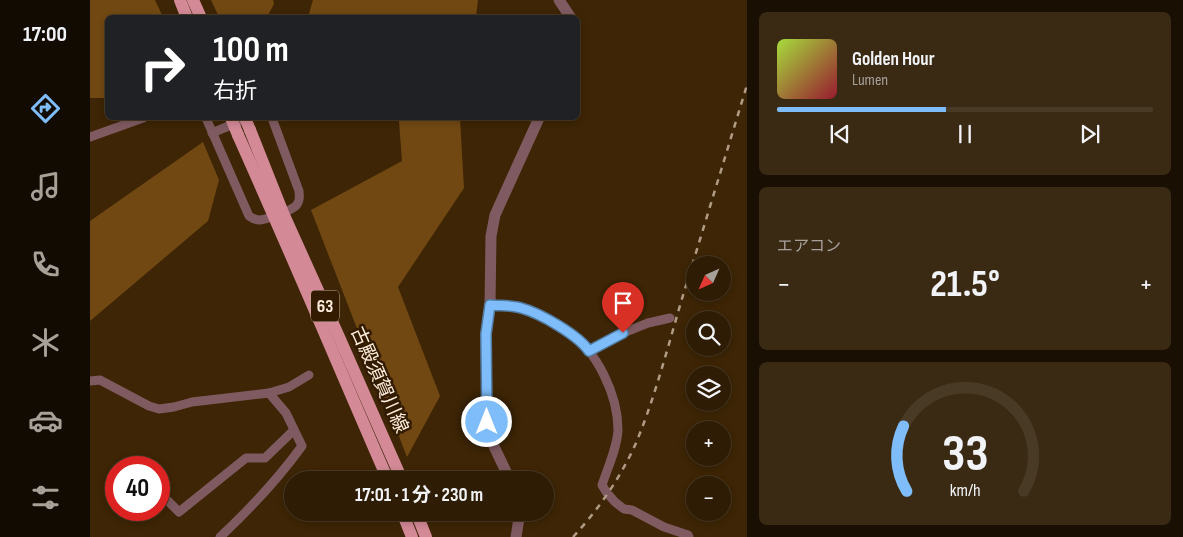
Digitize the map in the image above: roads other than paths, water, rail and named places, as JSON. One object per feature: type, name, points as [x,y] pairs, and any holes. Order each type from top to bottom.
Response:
[{"type":"main road","points":[[180,0],[186,15]]},
{"type":"main road","points":[[193,0],[200,15]]},
{"type":"main road","name":"63","points":[[234,120],[246,128]]},
{"type":"main road","name":"古殿須賀川線","points":[[246,128],[279,214],[343,346],[398,471]]},
{"type":"main road","name":"古殿須賀川線","points":[[279,214],[288,250],[384,471]]},
{"type":"main road","points":[[406,521],[412,537]]},
{"type":"main road","points":[[420,521],[426,537]]},
{"type":"street","points":[[559,0],[569,15]]},
{"type":"street","points":[[90,137],[137,120]]},
{"type":"street","points":[[207,120],[249,216],[255,220],[262,220],[294,208],[300,198],[273,120]]},
{"type":"street","points":[[506,471],[490,438],[487,422],[486,334],[490,305],[491,236],[495,215],[538,120]]},
{"type":"street","points":[[212,133],[246,128]]},
{"type":"street","points":[[490,305],[520,307],[568,331],[589,351],[599,365],[617,411],[618,431],[615,446],[602,485],[615,502],[624,508],[690,537]]},
{"type":"street","points":[[589,351],[623,333],[648,323],[670,318]]},
{"type":"street","points":[[90,381],[100,380],[149,406],[159,409],[192,402],[269,394],[289,387],[309,375]]},
{"type":"street","points":[[220,537],[284,471],[302,446],[286,413],[269,394]]},
{"type":"street","points":[[170,504],[178,512],[246,458],[265,458],[294,430]]},
{"type":"street","points":[[516,537],[519,521]]},
{"type":"railway","points":[[573,537],[616,481],[630,456],[643,425],[747,85]]}]
